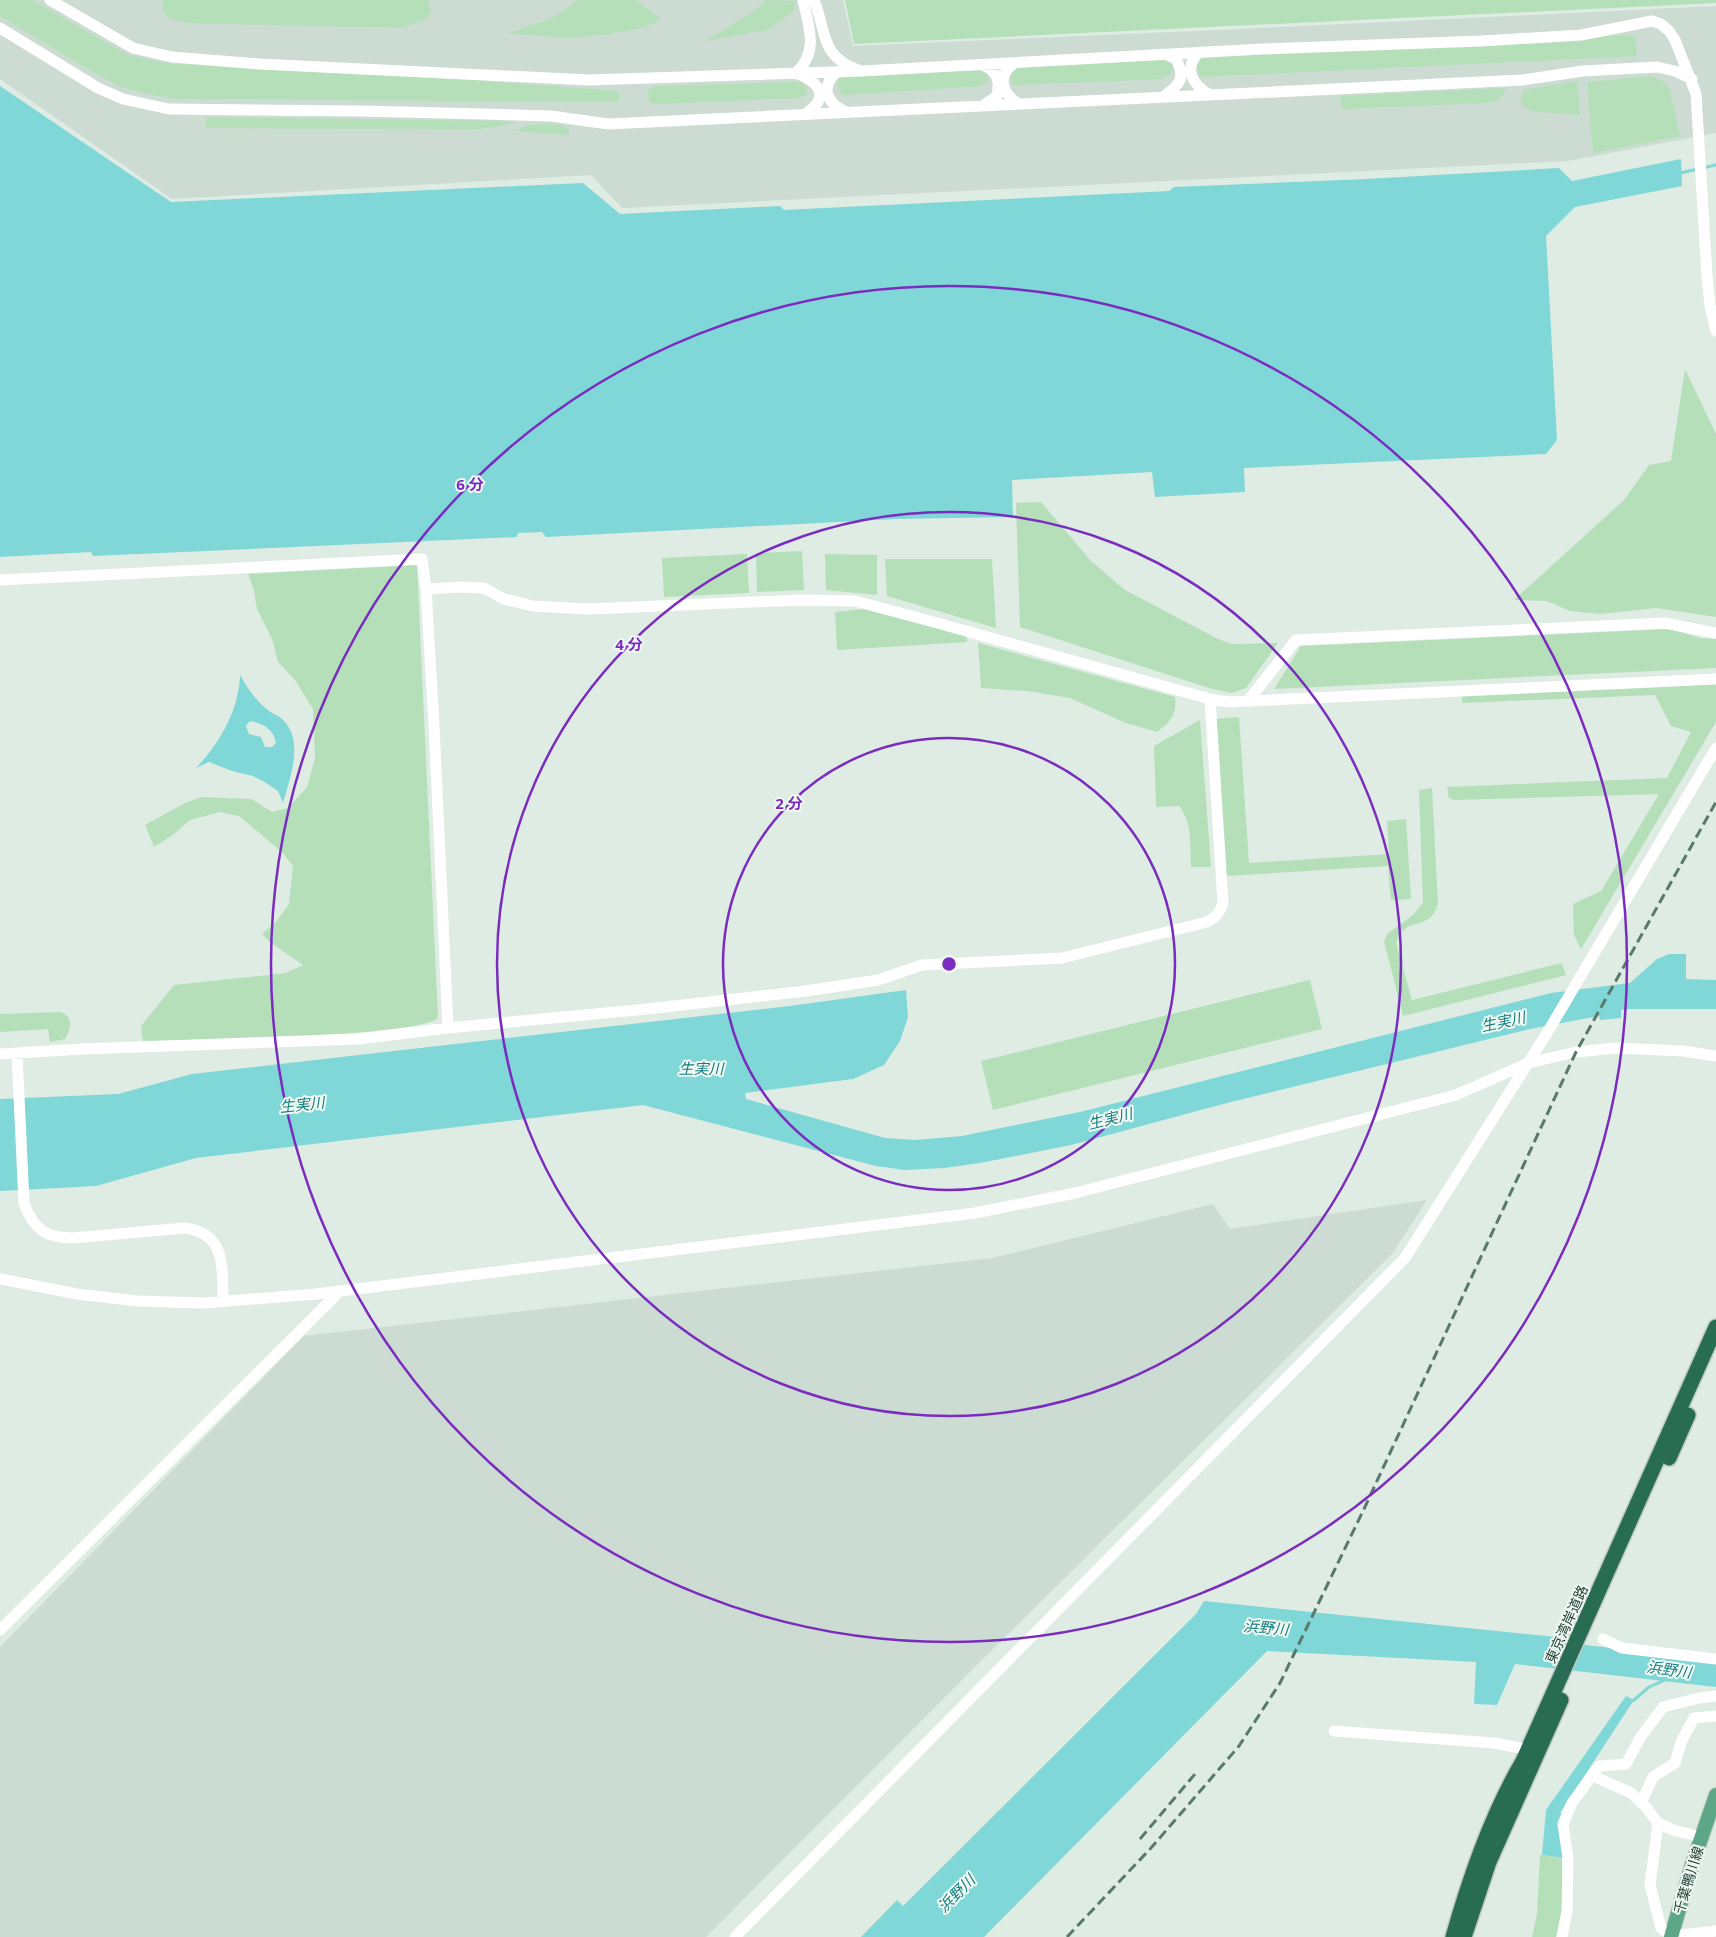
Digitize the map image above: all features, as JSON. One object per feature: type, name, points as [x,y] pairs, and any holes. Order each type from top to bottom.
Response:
[{"type":"highway","name":"東京湾岸道路","points":[[1581,1642],[1716,1327]]},
{"type":"highway","name":"東京湾岸道路","points":[[1464,1937],[1489,1862],[1566,1675],[1716,1351]]},
{"type":"highway","name":"東京湾岸道路","points":[[1453,1937],[1462,1903],[1498,1812],[1534,1750]]},
{"type":"main road","name":"千葉鴨川線","points":[[1672,1937],[1701,1837],[1716,1795]]},
{"type":"street","points":[[50,0],[133,48],[172,57],[260,64],[589,80],[862,71],[1198,53],[1481,41],[1581,35],[1652,21],[1661,24],[1675,40],[1692,79],[1696,94],[1710,306],[1716,331]]},
{"type":"street","points":[[796,73],[809,57],[811,42],[803,0]]},
{"type":"street","points":[[814,0],[830,51],[847,66],[862,71]]},
{"type":"street","points":[[0,28],[98,88],[123,99],[170,110],[494,114],[551,116],[608,124],[1522,80],[1583,71],[1629,68],[1657,67],[1675,71],[1692,79]]},
{"type":"street","points":[[1198,53],[1190,66],[1194,83],[1210,95]]},
{"type":"street","points":[[1163,97],[1178,84],[1182,70],[1176,58],[1167,55]]},
{"type":"street","points":[[1015,63],[1008,67],[1004,75],[1003,84],[1009,98],[1017,104]]},
{"type":"street","points":[[980,65],[991,68],[996,74],[998,89],[997,96],[983,105]]},
{"type":"street","points":[[837,72],[826,84],[828,93],[831,102],[846,112]]},
{"type":"street","points":[[796,73],[812,80],[820,93],[819,101],[806,114]]},
{"type":"street","points":[[0,580],[422,559],[426,589],[448,1028]]},
{"type":"street","points":[[426,589],[484,588],[504,599],[533,606],[589,609],[802,600],[855,601],[930,620],[1210,699],[1229,702],[1716,679]]},
{"type":"street","points":[[1248,701],[1296,640],[1665,623],[1716,633]]},
{"type":"street","points":[[0,1054],[82,1049],[358,1039],[448,1028],[588,1015],[806,991],[878,980],[922,965],[1062,958],[1207,922],[1218,914],[1223,903],[1210,699]]},
{"type":"street","points":[[735,1937],[1404,1258],[1547,1033],[1716,748]]},
{"type":"street","points":[[0,1279],[77,1294],[129,1300],[203,1303],[340,1291],[733,1244],[993,1209],[1075,1193],[1456,1095],[1528,1063],[1576,1052],[1616,1048],[1683,1051],[1716,1056]]},
{"type":"street","points":[[17,1054],[24,1203],[28,1214],[35,1224],[45,1234],[60,1238],[184,1228],[201,1232],[216,1244],[220,1256],[223,1302]]},
{"type":"street","points":[[0,1630],[340,1291]]},
{"type":"street","points":[[1602,1639],[1622,1648],[1716,1659]]},
{"type":"street","points":[[1562,1937],[1567,1911],[1568,1858],[1563,1824],[1572,1803],[1599,1766],[1626,1764],[1640,1738],[1663,1707],[1716,1696]]},
{"type":"street","points":[[1642,1803],[1653,1777],[1675,1763],[1682,1740],[1694,1718],[1716,1716]]},
{"type":"street","points":[[1334,1731],[1494,1743],[1534,1750]]},
{"type":"street","points":[[1593,1776],[1631,1793],[1658,1823],[1673,1830],[1701,1837]]},
{"type":"street","points":[[1658,1823],[1650,1885],[1661,1928],[1672,1937],[1716,1931]]},
{"type":"shaded area","points":[[0,0],[843,0],[853,46],[1716,6],[1716,133],[1568,161],[622,208],[591,175],[172,199],[0,79]]},
{"type":"shaded area","points":[[1427,1200],[1392,1254],[977,1665],[706,1937],[0,1937],[0,1647],[304,1336],[992,1258],[1213,1204],[1230,1229]]},
{"type":"green space","points":[[0,0],[32,0],[128,55],[165,63],[446,78],[619,91],[619,102],[176,99],[119,86],[93,72],[0,16]]},
{"type":"green space","points":[[163,0],[428,0],[431,13],[425,19],[401,28],[186,23],[172,19],[165,14],[162,5]]},
{"type":"green space","points":[[579,0],[636,0],[661,19],[639,28],[594,36],[552,37],[508,33],[553,18]]},
{"type":"green space","points":[[766,0],[796,1],[792,13],[767,30],[706,41],[757,9]]},
{"type":"green space","points":[[845,0],[1716,0],[1716,3],[854,44]]},
{"type":"green space","points":[[1635,35],[1637,56],[1202,77],[1198,69],[1198,63],[1205,56]]},
{"type":"green space","points":[[1164,60],[1170,62],[1173,68],[1170,74],[1162,79],[1013,85],[1010,75],[1012,69],[1020,67]]},
{"type":"green space","points":[[982,69],[987,73],[988,80],[981,86],[842,95],[837,84],[839,79],[846,76]]},
{"type":"green space","points":[[1651,76],[1669,87],[1680,136],[1593,153],[1587,82]]},
{"type":"green space","points":[[1577,81],[1580,115],[1532,111],[1523,107],[1521,97],[1524,90]]},
{"type":"green space","points":[[799,82],[806,86],[807,93],[801,98],[657,104],[651,103],[648,97],[648,90],[656,86]]},
{"type":"green space","points":[[1505,88],[1503,95],[1499,99],[1487,103],[1342,109],[1340,96]]},
{"type":"green space","points":[[206,117],[511,121],[515,123],[482,129],[206,128]]},
{"type":"green space","points":[[529,125],[561,125],[568,129],[569,135],[514,131]]},
{"type":"green space","points":[[1685,369],[1716,434],[1716,617],[1656,608],[1600,614],[1570,611],[1547,601],[1514,600],[1624,500],[1649,465],[1671,461]]},
{"type":"green space","points":[[1041,502],[1091,561],[1125,590],[1218,639],[1232,644],[1278,643],[1246,688],[1231,693],[1209,688],[1020,627],[1016,503]]},
{"type":"green space","points":[[802,551],[804,590],[757,592],[756,553]]},
{"type":"green space","points":[[747,554],[749,593],[664,597],[662,558]]},
{"type":"green space","points":[[825,554],[877,555],[877,595],[826,590]]},
{"type":"green space","points":[[885,559],[992,559],[996,628],[887,596]]},
{"type":"green space","points":[[417,565],[438,1018],[421,1024],[347,1033],[143,1041],[141,1026],[174,985],[286,973],[303,965],[271,943],[262,934],[276,922],[289,904],[293,866],[283,853],[239,816],[220,812],[190,820],[174,834],[154,847],[145,825],[185,803],[201,797],[251,799],[272,812],[288,808],[307,787],[315,758],[313,709],[295,680],[278,662],[272,639],[257,609],[254,590],[248,574]]},
{"type":"green space","points":[[864,609],[966,633],[967,642],[837,650],[835,612]]},
{"type":"green space","points":[[1670,629],[1700,638],[1716,639],[1716,668],[1274,689],[1301,646]]},
{"type":"green space","points":[[978,643],[1175,697],[1174,713],[1169,721],[1157,732],[1126,723],[1070,698],[1027,691],[981,688]]},
{"type":"green space","points":[[1716,683],[1716,722],[1581,949],[1574,935],[1573,904],[1601,891],[1659,794],[1454,800],[1449,798],[1447,787],[1667,778],[1691,732],[1671,726],[1655,695],[1462,703],[1462,695]]},
{"type":"green space","points":[[1239,717],[1249,863],[1389,854],[1387,821],[1406,819],[1411,899],[1391,900],[1388,866],[1226,876],[1216,719]]},
{"type":"green space","points":[[1200,720],[1211,867],[1191,867],[1189,827],[1179,806],[1156,807],[1154,746]]},
{"type":"green space","points":[[1432,788],[1438,904],[1434,913],[1429,918],[1405,929],[1400,934],[1396,943],[1412,1000],[1562,963],[1566,975],[1403,1016],[1384,941],[1388,933],[1413,915],[1423,903],[1419,790]]},
{"type":"green space","points":[[1310,980],[1322,1029],[993,1110],[981,1061]]},
{"type":"green space","points":[[61,1012],[70,1020],[69,1031],[65,1039],[50,1042],[48,1029],[0,1032],[0,1014]]},
{"type":"green space","points":[[1540,1855],[1562,1858],[1562,1911],[1556,1937],[1532,1937],[1537,1914]]},
{"type":"water","points":[[0,86],[171,202],[583,183],[620,214],[780,206],[784,210],[1169,191],[1174,187],[1559,168],[1572,181],[1681,159],[1682,186],[1575,207],[1546,236],[1557,440],[1546,454],[1244,468],[1245,492],[1155,497],[1152,472],[1012,480],[1013,517],[896,519],[546,537],[542,532],[518,533],[517,537],[93,556],[91,552],[0,557]]},
{"type":"water","points":[[240,675],[260,703],[282,719],[293,737],[294,759],[283,803],[278,791],[253,776],[232,771],[209,762],[196,768],[213,748],[227,725],[239,688]],"holes":[[[250,721],[263,725],[273,734],[276,743],[272,747],[265,747],[261,737],[249,734],[246,726]]]},
{"type":"water","name":"生実川","points":[[1669,954],[1686,954],[1686,979],[1716,980],[1716,1009],[1628,1009],[1621,1010],[1621,1018],[1600,1020],[1599,1016],[1530,1029],[1227,1103],[1071,1145],[980,1163],[944,1168],[905,1170],[876,1166],[643,1105],[196,1158],[96,1186],[0,1191],[0,1099],[118,1094],[192,1074],[790,1006],[906,990],[908,1017],[900,1041],[884,1065],[853,1079],[745,1093],[746,1099],[885,1138],[915,1140],[962,1136],[1080,1112],[1551,993],[1630,983],[1657,959]]},
{"type":"water","name":"浜野川","points":[[1204,1601],[1556,1637],[1562,1642],[1716,1661],[1716,1687],[1515,1664],[1497,1705],[1474,1704],[1476,1662],[1267,1651],[984,1937],[861,1937],[897,1900],[903,1906],[1196,1614]]},
{"type":"water","points":[[1626,1696],[1634,1700],[1560,1813],[1562,1813],[1564,1858],[1542,1855],[1546,1810]]},
{"type":"waterway","points":[[1680,173],[1716,165]]},
{"type":"waterway","name":"浜野川","points":[[1634,1700],[1649,1687],[1665,1680]]},
{"type":"railway","points":[[1067,1937],[1151,1848],[1239,1746],[1280,1683],[1364,1509],[1576,1052],[1716,802]]},
{"type":"railway","points":[[1140,1839],[1195,1774]]}]
